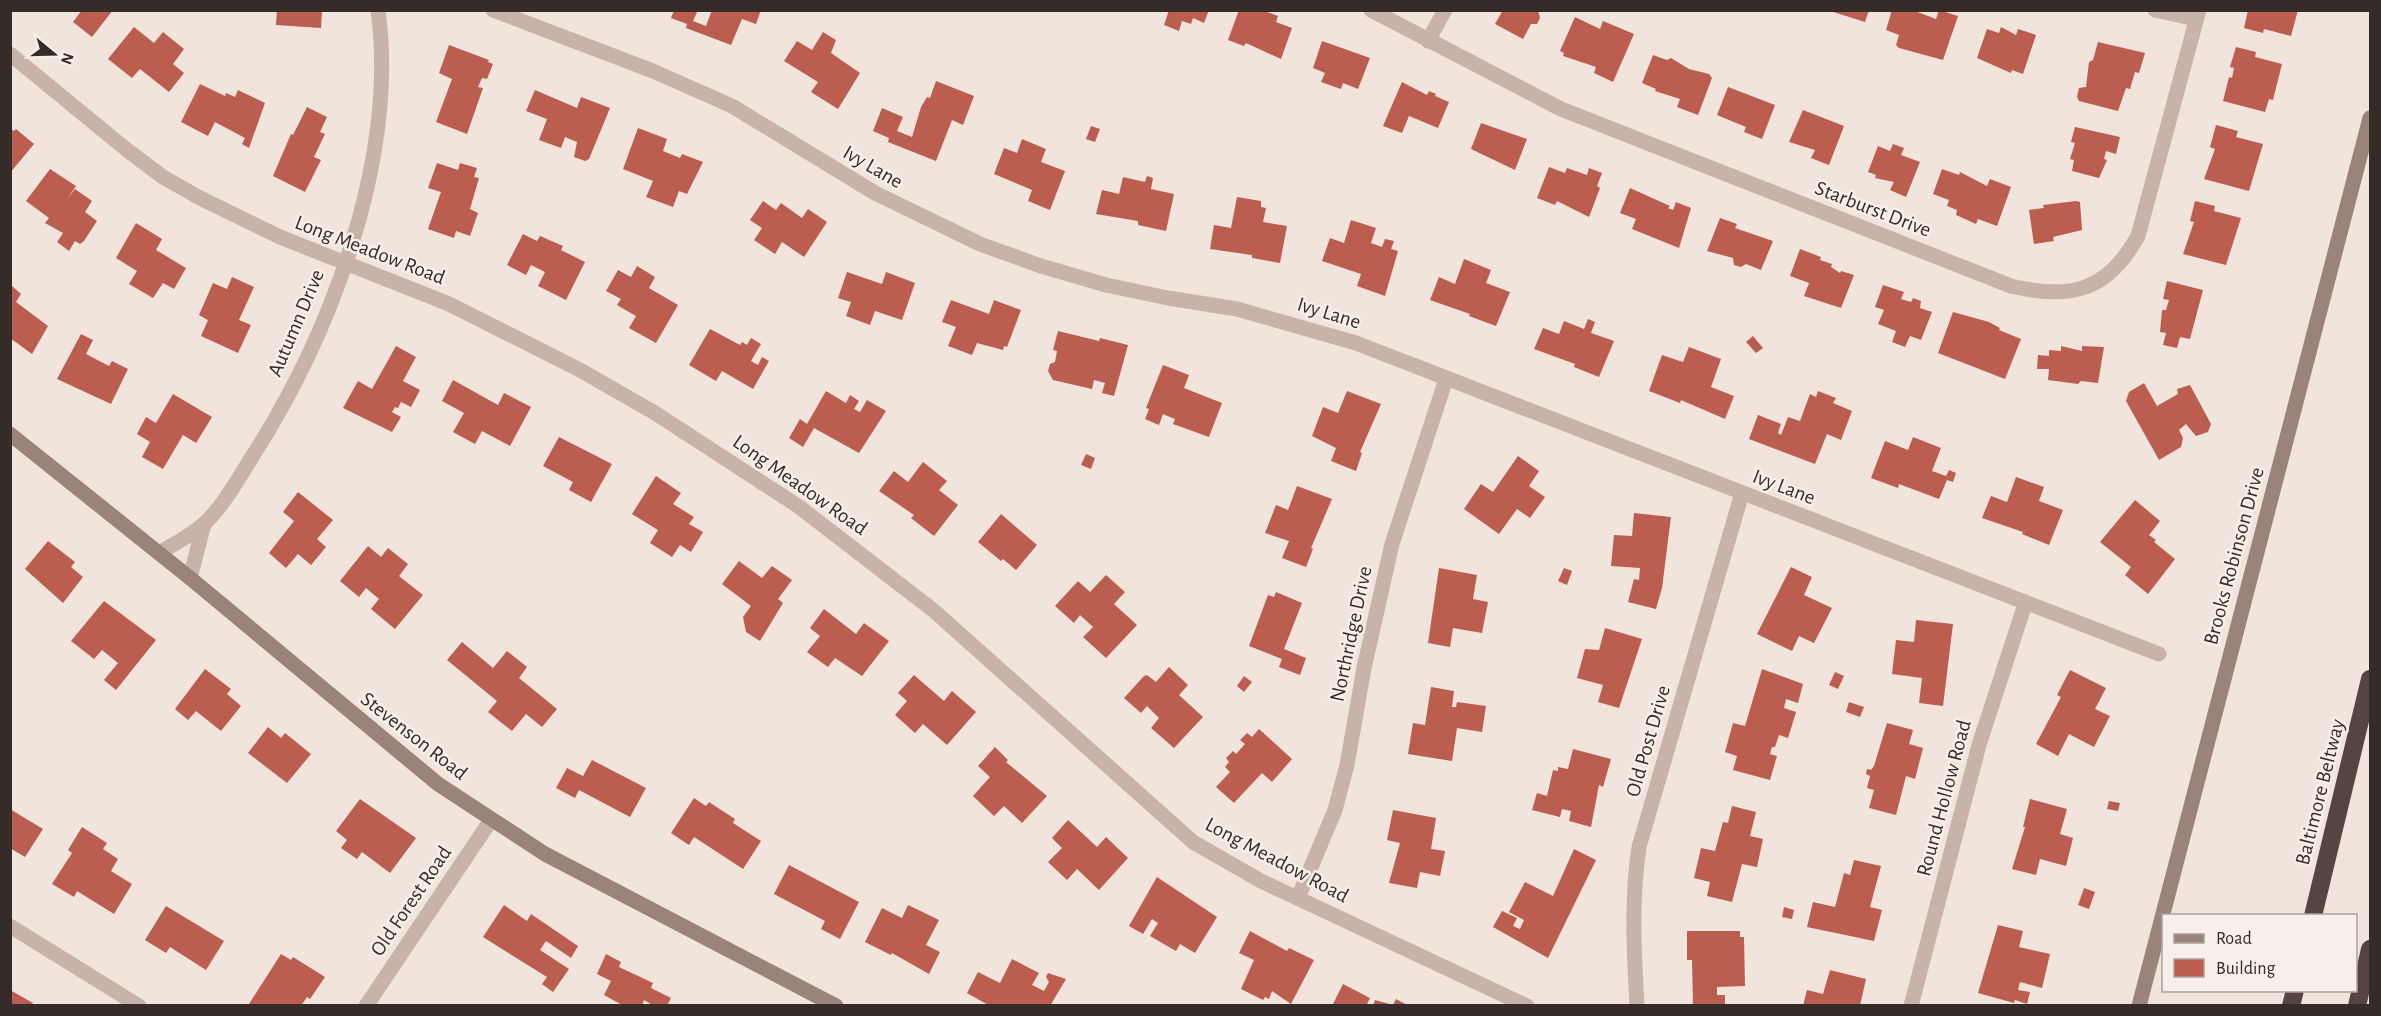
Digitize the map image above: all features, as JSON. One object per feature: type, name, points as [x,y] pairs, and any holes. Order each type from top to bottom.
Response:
[{"type":"highway","name":"Baltimore Beltway","points":[[2313,914],[2370,679]]},
{"type":"highway","points":[[2357,1005],[2370,949]]},
{"type":"main road","name":"Brooks Robinson Drive","points":[[2163,914],[2370,118]]},
{"type":"main road","name":"Stevenson Road","points":[[10,434],[190,578],[438,784],[545,854],[836,1005]]},
{"type":"main road","name":"Brooks Robinson Drive","points":[[2139,1005],[2162,917]]},
{"type":"street","name":"Autumn Drive","points":[[159,554],[204,524],[226,497],[286,400],[318,331],[344,261],[374,161],[382,65],[378,10]]},
{"type":"street","name":"Ivy Lane","points":[[493,10],[654,72],[732,106],[875,193],[980,244],[1041,266],[1106,285],[1237,309],[1356,343],[2159,654]]},
{"type":"street","name":"Starburst Drive","points":[[1371,10],[1561,109],[2011,286],[2040,293],[2065,293],[2088,288],[2109,275],[2127,257],[2138,236],[2198,15]]},
{"type":"street","points":[[1428,41],[1445,10]]},
{"type":"street","points":[[2154,10],[2198,15]]},
{"type":"street","name":"Long Meadow Road","points":[[10,54],[163,177],[200,198],[280,237],[449,304],[507,332],[655,413],[732,461],[798,506],[933,610],[1194,842],[1228,863],[1298,898],[1527,1005]]},
{"type":"street","name":"Northridge Drive","points":[[1298,898],[1335,810],[1347,765],[1368,645],[1392,544],[1446,379]]},
{"type":"street","name":"Old Post Drive","points":[[1637,1005],[1633,924],[1634,880],[1639,847],[1742,493]]},
{"type":"street","name":"Autumn Drive","points":[[190,578],[204,524]]},
{"type":"street","name":"Round Hollow Road","points":[[1911,1005],[1979,745],[2025,603]]},
{"type":"street","name":"Old Forest Road","points":[[366,1005],[491,820]]},
{"type":"street","points":[[10,926],[139,1005]]},
{"type":"building","points":[[82,10],[113,10],[92,37],[73,22]]},
{"type":"building","points":[[277,10],[322,10],[321,28],[276,25]]},
{"type":"building","points":[[674,10],[698,10],[693,21],[706,26],[712,10],[761,10],[756,24],[742,19],[731,45],[686,28],[687,24],[671,18]]},
{"type":"building","points":[[1169,10],[1209,10],[1204,23],[1193,18],[1191,24],[1182,21],[1179,31],[1164,25]]},
{"type":"building","points":[[1239,10],[1262,10],[1278,16],[1276,22],[1292,28],[1281,59],[1246,43],[1244,46],[1228,40]]},
{"type":"building","points":[[1503,10],[1538,10],[1540,18],[1537,24],[1531,24],[1523,39],[1495,24]]},
{"type":"building","points":[[1827,10],[1869,10],[1865,22]]},
{"type":"building","points":[[1892,10],[1912,10],[1936,19],[1939,10],[1958,16],[1943,60],[1899,48],[1896,45],[1899,35],[1886,30]]},
{"type":"building","points":[[2248,10],[2298,10],[2291,36],[2264,29],[2263,33],[2244,28]]},
{"type":"building","points":[[1575,17],[1600,29],[1603,21],[1634,34],[1613,82],[1594,73],[1596,67],[1563,56],[1564,53],[1560,51]]},
{"type":"building","points":[[134,27],[154,43],[163,32],[184,49],[173,64],[184,73],[169,92],[140,69],[132,78],[108,59]]},
{"type":"building","points":[[2001,27],[2016,35],[2018,29],[2036,35],[2023,74],[2012,70],[2011,73],[1977,58],[1987,29],[1999,33]]},
{"type":"building","points":[[823,32],[836,40],[831,53],[860,73],[838,109],[811,92],[818,82],[784,61],[797,41],[812,50]]},
{"type":"building","points":[[1322,41],[1370,58],[1358,89],[1343,83],[1341,89],[1321,82],[1325,73],[1313,68]]},
{"type":"building","points":[[2098,42],[2145,53],[2139,73],[2135,72],[2130,89],[2126,88],[2118,111],[2079,101],[2077,97],[2079,88],[2086,87],[2089,62],[2093,60]]},
{"type":"building","points":[[449,45],[489,60],[488,62],[493,64],[487,79],[482,78],[478,87],[483,88],[467,134],[436,122],[452,79],[439,73]]},
{"type":"building","points":[[2236,47],[2256,52],[2255,57],[2282,64],[2273,100],[2269,99],[2265,112],[2223,101],[2229,77],[2232,78],[2234,68],[2230,67]]},
{"type":"building","points":[[1653,55],[1667,60],[1671,58],[1689,69],[1709,74],[1712,78],[1698,115],[1677,107],[1680,99],[1655,91],[1656,89],[1642,83]]},
{"type":"building","points":[[936,81],[974,96],[963,125],[952,120],[936,161],[888,142],[889,138],[873,131],[882,108],[903,117],[897,131],[912,137],[921,107],[927,97],[930,98]]},
{"type":"building","points":[[1402,82],[1427,95],[1429,91],[1449,102],[1438,128],[1409,116],[1402,133],[1383,126]]},
{"type":"building","points":[[200,84],[225,96],[226,93],[235,97],[238,90],[265,103],[249,148],[242,144],[245,138],[215,122],[208,136],[181,122]]},
{"type":"building","points":[[1728,87],[1775,105],[1762,139],[1744,132],[1746,127],[1717,115]]},
{"type":"building","points":[[535,90],[577,108],[581,97],[610,108],[589,159],[585,161],[574,157],[577,142],[565,137],[561,148],[539,140],[547,119],[526,111]]},
{"type":"building","points":[[307,107],[327,117],[320,132],[325,134],[314,157],[321,160],[305,192],[273,176],[291,134],[293,135]]},
{"type":"building","points":[[1803,110],[1844,126],[1829,165],[1811,158],[1815,150],[1789,142]]},
{"type":"building","points":[[1481,123],[1527,139],[1515,170],[1471,149]]},
{"type":"building","points":[[2216,125],[2238,131],[2236,137],[2263,144],[2249,191],[2204,179],[2215,149],[2210,147]]},
{"type":"building","points":[[1091,126],[1100,129],[1095,142],[1086,139]]},
{"type":"building","points":[[2075,127],[2120,137],[2116,154],[2106,151],[2104,159],[2107,160],[2099,178],[2072,171],[2074,160],[2070,159],[2075,143],[2071,142]]},
{"type":"building","points":[[638,128],[667,139],[663,151],[680,158],[682,154],[703,162],[687,194],[679,191],[673,207],[646,197],[653,181],[623,169]]},
{"type":"building","points":[[10,129],[14,131],[16,129],[34,144],[10,173]]},
{"type":"building","points":[[1022,139],[1046,149],[1041,162],[1065,171],[1050,210],[1028,201],[1032,190],[994,174],[1004,148],[1017,153]]},
{"type":"building","points":[[1893,144],[1904,148],[1901,155],[1920,162],[1906,197],[1890,190],[1894,182],[1875,178],[1876,175],[1868,172],[1878,146],[1890,151]]},
{"type":"building","points":[[437,163],[458,170],[460,163],[477,168],[474,177],[479,178],[470,209],[478,213],[470,236],[456,231],[454,238],[428,229],[441,192],[428,188]]},
{"type":"building","points":[[1549,167],[1565,173],[1567,168],[1587,175],[1589,168],[1602,173],[1597,186],[1600,188],[1589,217],[1557,201],[1555,205],[1537,198]]},
{"type":"building","points":[[50,169],[76,186],[67,199],[75,189],[92,201],[85,212],[97,221],[84,241],[80,244],[75,241],[69,251],[57,242],[63,233],[45,223],[49,218],[26,201]]},
{"type":"building","points":[[1942,169],[1959,175],[1960,172],[1987,186],[1990,179],[2011,187],[1997,226],[1978,219],[1976,224],[1956,215],[1957,210],[1947,206],[1949,200],[1933,194]]},
{"type":"building","points":[[1147,176],[1153,178],[1151,189],[1174,194],[1166,231],[1138,225],[1138,221],[1096,214],[1102,190],[1119,194],[1123,177],[1145,182]]},
{"type":"building","points":[[1630,188],[1670,206],[1668,208],[1673,210],[1676,202],[1691,208],[1679,248],[1632,229],[1636,219],[1620,213]]},
{"type":"building","points":[[1237,197],[1261,201],[1261,207],[1266,208],[1263,222],[1287,226],[1280,263],[1252,258],[1252,255],[1210,249],[1214,225],[1231,228]]},
{"type":"building","points":[[763,201],[776,210],[781,203],[802,218],[808,209],[827,222],[804,257],[782,242],[775,254],[754,240],[762,228],[750,220]]},
{"type":"building","points":[[2195,201],[2215,206],[2214,211],[2241,218],[2226,265],[2183,254],[2194,222],[2190,221]]},
{"type":"building","points":[[2080,202],[2082,230],[2053,237],[2054,241],[2034,244],[2029,210],[2044,208],[2043,205]]},
{"type":"building","points":[[1720,218],[1737,224],[1735,228],[1773,241],[1761,270],[1746,264],[1741,267],[1734,265],[1733,258],[1707,251]]},
{"type":"building","points":[[1351,220],[1376,228],[1371,243],[1382,247],[1385,239],[1394,241],[1391,249],[1398,251],[1385,296],[1357,286],[1361,274],[1322,261],[1330,238],[1344,243]]},
{"type":"building","points":[[136,223],[162,239],[156,250],[186,268],[174,289],[163,283],[153,298],[129,284],[137,271],[116,258]]},
{"type":"building","points":[[523,234],[537,241],[540,236],[563,246],[561,250],[585,262],[566,300],[538,286],[545,272],[531,265],[526,275],[507,265]]},
{"type":"building","points":[[1800,249],[1821,257],[1820,260],[1832,264],[1831,267],[1840,273],[1841,271],[1854,275],[1841,308],[1804,296],[1809,283],[1790,276]]},
{"type":"building","points":[[1464,259],[1491,270],[1486,283],[1510,292],[1496,326],[1430,300],[1439,277],[1455,284]]},
{"type":"building","points":[[637,266],[655,277],[649,288],[678,305],[656,343],[629,328],[636,316],[617,305],[621,299],[606,291],[618,270],[631,277]]},
{"type":"building","points":[[847,272],[882,284],[886,272],[915,283],[902,320],[875,311],[870,325],[846,316],[851,302],[838,298]]},
{"type":"building","points":[[232,277],[254,287],[239,320],[251,325],[238,353],[201,336],[208,320],[199,315],[213,283],[227,289]]},
{"type":"building","points":[[2167,281],[2203,290],[2190,339],[2180,337],[2177,348],[2163,345],[2166,333],[2160,332],[2162,310],[2166,310],[2169,300],[2163,299]]},
{"type":"building","points":[[1883,285],[1904,292],[1901,299],[1911,302],[1913,298],[1921,301],[1920,308],[1932,312],[1921,340],[1910,336],[1905,347],[1892,342],[1896,331],[1878,324],[1884,310],[1875,307]]},
{"type":"building","points":[[12,286],[21,294],[16,302],[48,326],[32,354],[10,338]]},
{"type":"building","points":[[951,300],[989,314],[994,300],[1021,310],[1007,347],[1004,346],[1003,350],[977,343],[972,355],[948,346],[956,327],[942,322]]},
{"type":"building","points":[[1953,312],[1989,322],[2000,328],[1999,330],[2021,339],[2005,379],[1938,353]]},
{"type":"building","points":[[1588,319],[1595,322],[1591,333],[1614,341],[1599,377],[1574,367],[1575,364],[1534,349],[1543,328],[1559,334],[1564,321],[1584,329]]},
{"type":"building","points":[[710,329],[740,345],[742,342],[747,345],[751,338],[761,344],[751,361],[758,365],[762,357],[769,361],[753,389],[722,371],[716,381],[689,365]]},
{"type":"building","points":[[1058,331],[1128,345],[1114,396],[1102,393],[1105,383],[1094,380],[1092,389],[1053,380],[1048,371],[1050,364],[1055,362],[1057,351],[1053,350]]},
{"type":"building","points":[[81,334],[93,340],[86,354],[109,366],[112,361],[128,369],[111,404],[57,379]]},
{"type":"building","points":[[1753,336],[1763,348],[1756,353],[1746,342]]},
{"type":"building","points":[[396,346],[416,357],[403,381],[420,390],[411,407],[401,402],[398,408],[395,407],[392,412],[401,417],[392,432],[343,408],[358,381],[372,389]]},
{"type":"building","points":[[2061,346],[2082,351],[2082,346],[2104,347],[2098,383],[2081,381],[2078,384],[2048,380],[2049,369],[2037,369],[2038,355],[2049,356],[2049,350],[2061,351]]},
{"type":"building","points":[[1689,347],[1721,359],[1711,387],[1734,396],[1725,419],[1681,400],[1680,403],[1649,391],[1662,355],[1683,362]]},
{"type":"building","points":[[1163,365],[1189,375],[1184,388],[1222,403],[1209,437],[1173,424],[1175,419],[1163,414],[1159,425],[1145,419],[1149,409],[1146,408]]},
{"type":"building","points":[[453,380],[498,405],[504,393],[531,407],[510,446],[482,431],[475,444],[453,432],[464,413],[442,401]]},
{"type":"building","points":[[2144,383],[2157,406],[2178,394],[2177,389],[2190,385],[2211,424],[2208,432],[2196,436],[2186,424],[2179,430],[2183,438],[2181,447],[2159,460],[2126,401],[2129,392]]},
{"type":"building","points":[[826,391],[846,403],[850,395],[859,401],[854,409],[860,412],[867,400],[886,411],[859,453],[814,428],[803,447],[789,438],[800,419],[807,424]]},
{"type":"building","points":[[1347,391],[1381,404],[1360,452],[1362,453],[1356,471],[1331,461],[1336,448],[1312,436],[1323,407],[1338,413]]},
{"type":"building","points":[[1818,391],[1836,398],[1833,403],[1852,411],[1841,440],[1827,434],[1815,464],[1749,439],[1758,415],[1781,424],[1778,433],[1781,435],[1788,417],[1800,421],[1810,394],[1816,397]]},
{"type":"building","points":[[173,394],[212,417],[196,443],[183,435],[163,469],[142,457],[150,442],[137,434],[146,417],[156,423]]},
{"type":"building","points":[[559,437],[612,464],[591,502],[569,490],[573,482],[543,466]]},
{"type":"building","points":[[1913,437],[1941,448],[1932,471],[1946,476],[1949,470],[1956,473],[1953,482],[1947,480],[1939,499],[1899,484],[1898,488],[1871,478],[1885,441],[1908,450]]},
{"type":"building","points":[[1086,454],[1095,458],[1091,469],[1081,465]]},
{"type":"building","points":[[1518,456],[1539,471],[1529,486],[1545,497],[1530,518],[1517,509],[1499,534],[1464,509],[1481,484],[1493,492]]},
{"type":"building","points":[[923,462],[947,481],[939,490],[958,505],[934,536],[911,518],[914,515],[879,491],[894,471],[908,482]]},
{"type":"building","points":[[656,476],[681,493],[673,504],[694,517],[689,524],[703,532],[691,552],[680,545],[672,557],[650,543],[658,530],[632,514]]},
{"type":"building","points":[[2016,477],[2044,487],[2039,501],[2063,510],[2049,545],[2022,534],[2023,532],[1982,518],[1991,496],[2007,502]]},
{"type":"building","points":[[1297,486],[1332,499],[1311,548],[1313,549],[1306,567],[1282,558],[1289,541],[1265,533],[1276,505],[1288,510]]},
{"type":"building","points":[[298,492],[333,520],[317,539],[326,547],[311,565],[298,554],[286,568],[269,553],[294,521],[283,512]]},
{"type":"building","points":[[2135,500],[2160,521],[2149,535],[2175,559],[2148,594],[2125,575],[2131,567],[2100,542]]},
{"type":"building","points":[[1634,513],[1671,517],[1662,588],[1656,609],[1628,602],[1634,579],[1639,580],[1640,568],[1611,566],[1614,535],[1632,536]]},
{"type":"building","points":[[1001,514],[1037,545],[1016,570],[978,542]]},
{"type":"building","points":[[48,541],[75,562],[71,567],[83,577],[63,603],[25,569]]},
{"type":"building","points":[[368,546],[381,557],[388,548],[408,564],[399,576],[423,595],[395,629],[371,609],[379,599],[366,588],[359,597],[340,581]]},
{"type":"building","points":[[739,561],[762,578],[772,566],[792,580],[778,599],[783,603],[760,641],[746,632],[743,617],[751,606],[722,584]]},
{"type":"building","points":[[1791,567],[1812,577],[1804,595],[1832,608],[1814,643],[1799,636],[1792,651],[1757,634]]},
{"type":"building","points":[[1439,568],[1477,575],[1473,599],[1488,602],[1482,633],[1453,628],[1450,647],[1428,643]]},
{"type":"building","points":[[1564,568],[1572,571],[1567,585],[1558,581]]},
{"type":"building","points":[[1106,575],[1125,592],[1114,604],[1137,625],[1106,658],[1083,637],[1093,627],[1080,615],[1074,623],[1055,606],[1078,581],[1090,592]]},
{"type":"building","points":[[1276,592],[1302,603],[1284,649],[1306,658],[1300,675],[1279,667],[1282,659],[1249,646],[1268,595],[1274,597]]},
{"type":"building","points":[[104,601],[156,640],[116,690],[104,680],[118,663],[102,650],[94,659],[71,641]]},
{"type":"building","points":[[824,609],[856,634],[864,623],[889,641],[862,676],[835,658],[828,667],[807,652],[820,636],[810,628]]},
{"type":"building","points":[[1916,620],[1953,624],[1943,706],[1919,703],[1922,678],[1892,674],[1896,640],[1914,642]]},
{"type":"building","points":[[1605,628],[1642,639],[1619,708],[1598,702],[1603,685],[1577,678],[1585,649],[1599,650]]},
{"type":"building","points":[[462,642],[493,668],[507,651],[527,667],[519,678],[557,709],[542,727],[526,714],[512,731],[488,712],[497,701],[447,660]]},
{"type":"building","points":[[1169,667],[1188,685],[1179,695],[1203,717],[1174,748],[1151,728],[1159,718],[1147,706],[1141,713],[1124,698],[1144,676],[1147,675],[1156,682]]},
{"type":"building","points":[[205,669],[231,689],[227,694],[241,706],[221,731],[196,711],[188,720],[175,709]]},
{"type":"building","points":[[1762,669],[1803,684],[1798,703],[1786,699],[1784,708],[1796,712],[1788,738],[1779,735],[1775,747],[1772,747],[1770,754],[1777,756],[1770,780],[1733,770],[1737,756],[1725,752],[1733,723],[1745,726]]},
{"type":"building","points":[[2070,670],[2106,688],[2095,709],[2110,716],[2094,747],[2069,734],[2058,756],[2036,744],[2061,697],[2057,695]]},
{"type":"building","points":[[1835,672],[1844,676],[1838,689],[1829,685]]},
{"type":"building","points":[[914,675],[944,701],[952,691],[976,712],[947,745],[923,724],[915,733],[895,715],[907,701],[898,693]]},
{"type":"building","points":[[1244,676],[1252,682],[1244,692],[1237,686]]},
{"type":"building","points":[[1431,687],[1454,691],[1452,707],[1456,707],[1457,702],[1486,706],[1482,732],[1457,728],[1452,761],[1408,754],[1413,723],[1425,725]]},
{"type":"building","points":[[1849,702],[1864,707],[1860,717],[1846,712]]},
{"type":"building","points":[[1887,723],[1913,730],[1909,744],[1923,748],[1915,779],[1906,776],[1896,815],[1869,808],[1874,790],[1867,788],[1870,776],[1866,774],[1867,769],[1871,770],[1874,766]]},
{"type":"building","points":[[268,727],[281,738],[285,733],[311,754],[287,783],[248,753]]},
{"type":"building","points":[[1259,729],[1292,759],[1272,782],[1262,773],[1234,803],[1216,787],[1230,772],[1225,767],[1229,762],[1226,758],[1233,751],[1236,754],[1245,744],[1240,740],[1247,733],[1252,737]]},
{"type":"building","points":[[995,747],[1008,760],[1006,762],[1047,796],[1022,823],[1004,806],[994,816],[973,796],[990,777],[978,766]]},
{"type":"building","points":[[1573,749],[1611,759],[1603,787],[1599,785],[1591,827],[1569,821],[1571,811],[1562,809],[1560,817],[1532,810],[1537,793],[1547,796],[1553,770],[1558,771],[1558,767],[1568,769]]},
{"type":"building","points":[[592,760],[646,788],[630,817],[579,790],[575,798],[556,788],[567,768],[583,776]]},
{"type":"building","points":[[694,798],[706,806],[709,802],[735,819],[733,823],[761,841],[743,869],[694,837],[689,845],[671,833]]},
{"type":"building","points":[[360,799],[416,838],[390,873],[362,852],[357,859],[341,848],[347,840],[336,831]]},
{"type":"building","points":[[2030,799],[2067,809],[2060,834],[2073,838],[2066,866],[2040,859],[2036,875],[2012,869],[2025,827],[2023,827]]},
{"type":"building","points":[[2109,801],[2120,803],[2118,811],[2107,809]]},
{"type":"building","points":[[1732,806],[1756,812],[1750,836],[1763,839],[1757,867],[1742,864],[1732,902],[1707,896],[1710,882],[1694,878],[1701,848],[1715,851],[1723,822],[1728,823]]},
{"type":"building","points":[[10,809],[43,829],[25,857],[10,848]]},
{"type":"building","points":[[1393,810],[1436,818],[1431,849],[1445,851],[1440,876],[1420,872],[1417,888],[1389,883],[1400,843],[1387,840]]},
{"type":"building","points":[[1068,820],[1097,847],[1106,837],[1128,858],[1099,890],[1077,869],[1067,880],[1048,862],[1062,848],[1052,838]]},
{"type":"building","points":[[82,827],[107,843],[103,849],[118,859],[111,871],[132,884],[114,914],[77,891],[74,897],[52,884],[72,853],[68,850]]},
{"type":"building","points":[[1574,849],[1596,860],[1548,958],[1493,927],[1502,911],[1517,918],[1513,926],[1520,929],[1524,920],[1509,912],[1525,882],[1553,896]]},
{"type":"building","points":[[1854,860],[1881,866],[1870,907],[1882,910],[1874,941],[1807,927],[1813,902],[1835,907],[1844,873],[1850,875]]},
{"type":"building","points":[[789,865],[859,902],[840,939],[821,929],[825,921],[774,894]]},
{"type":"building","points":[[1157,877],[1217,917],[1195,953],[1180,944],[1176,951],[1150,936],[1158,923],[1152,919],[1143,934],[1129,926]]},
{"type":"building","points":[[2084,888],[2095,892],[2089,909],[2078,905]]},
{"type":"building","points":[[504,905],[527,921],[531,914],[578,946],[571,958],[546,941],[540,950],[569,969],[553,992],[542,984],[547,977],[483,937]]},
{"type":"building","points":[[908,905],[939,920],[926,945],[940,952],[929,974],[892,953],[891,955],[865,942],[882,908],[902,918]]},
{"type":"building","points":[[166,906],[224,941],[206,970],[170,947],[166,953],[145,940]]},
{"type":"building","points":[[1784,907],[1794,910],[1792,919],[1782,917]]},
{"type":"building","points":[[1998,925],[2023,931],[2019,947],[2050,954],[2042,988],[2020,982],[2018,990],[2030,992],[2027,1004],[2015,1000],[2014,1003],[1978,993]]},
{"type":"building","points":[[1250,931],[1287,951],[1289,948],[1314,960],[1291,1004],[1272,991],[1269,999],[1265,997],[1263,1000],[1241,989],[1254,960],[1239,953]]},
{"type":"building","points":[[1687,931],[1740,931],[1740,937],[1744,937],[1745,986],[1717,987],[1717,995],[1725,995],[1725,1006],[1693,1006],[1692,960],[1687,960]]},
{"type":"building","points":[[281,954],[291,960],[293,957],[325,977],[310,999],[307,997],[301,1006],[251,1006],[249,1004]]},
{"type":"building","points":[[606,954],[621,962],[619,967],[653,983],[651,988],[671,998],[667,1006],[654,1006],[644,1000],[642,1006],[624,1006],[604,995],[611,981],[597,974]]},
{"type":"building","points":[[1012,959],[1039,973],[1032,985],[1044,991],[1049,982],[1046,977],[1048,973],[1066,979],[1050,1006],[990,1006],[967,993],[978,972],[1000,983]]},
{"type":"building","points":[[1830,970],[1866,979],[1860,1006],[1803,1006],[1807,990],[1823,994]]},
{"type":"building","points":[[1343,984],[1370,998],[1366,1006],[1332,1006]]},
{"type":"building","points":[[10,990],[33,1003],[31,1006],[10,1006]]},
{"type":"building","points":[[1396,999],[1409,1006],[1373,1006],[1375,1000],[1393,1005]]}]
